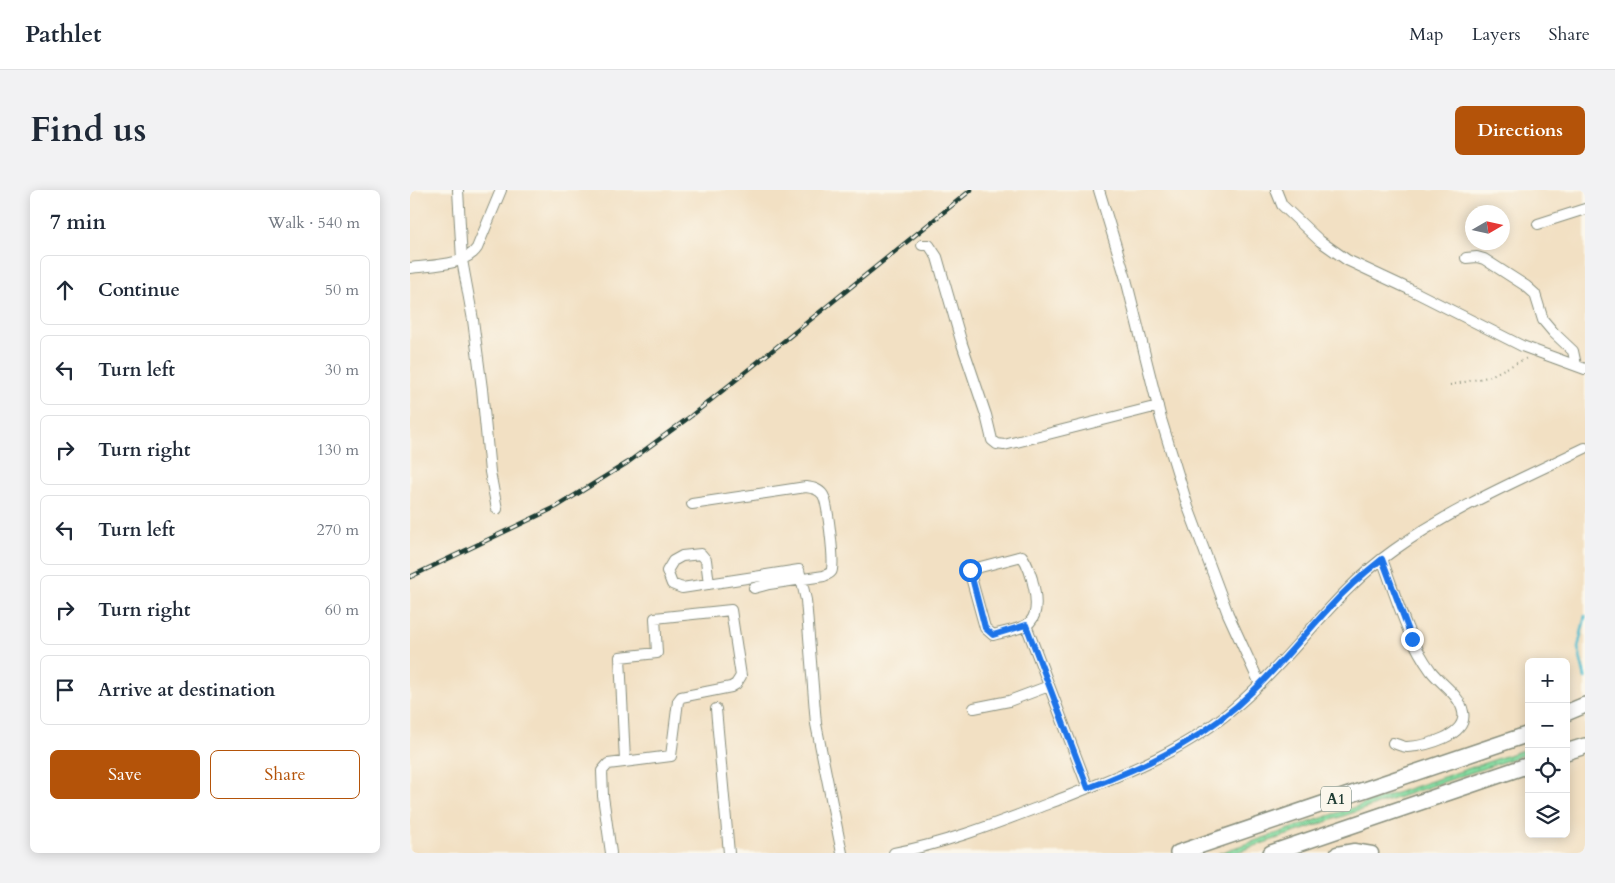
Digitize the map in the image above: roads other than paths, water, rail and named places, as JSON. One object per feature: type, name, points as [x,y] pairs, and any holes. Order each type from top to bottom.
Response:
[{"type":"highway","points":[[1570,711],[1585,705]]},
{"type":"highway","points":[[1570,720],[1585,715]]},
{"type":"highway","name":"Α1","points":[[1178,853],[1525,734]]},
{"type":"highway","points":[[1570,751],[1585,746]]},
{"type":"highway","points":[[1570,757],[1585,754]]},
{"type":"highway","name":"Α1","points":[[1271,853],[1525,767]]},
{"type":"main road","points":[[1337,853],[1354,850],[1372,853]]},
{"type":"street","points":[[458,190],[462,260],[473,320],[490,472],[497,509]]},
{"type":"street","points":[[410,268],[462,260],[472,255],[477,248],[501,190]]},
{"type":"street","points":[[1099,190],[1126,279],[1158,406],[1188,507],[1228,614],[1260,684]]},
{"type":"street","points":[[1277,191],[1282,205],[1320,241],[1347,260],[1522,346],[1580,367]]},
{"type":"street","points":[[1538,224],[1585,209]]},
{"type":"street","points":[[922,245],[929,245],[937,257],[992,440],[997,444],[1004,445],[1158,406]]},
{"type":"street","points":[[1466,258],[1477,257],[1484,259],[1536,294],[1543,320],[1573,351],[1580,367]]},
{"type":"street","points":[[894,853],[963,836],[1147,764],[1188,742],[1224,717],[1260,684],[1330,607],[1382,559],[1441,520],[1585,448]]},
{"type":"street","points":[[692,504],[806,487],[819,490],[825,501],[832,570],[824,576],[754,588]]},
{"type":"street","points":[[1022,556],[1027,562],[1037,603],[1033,618],[1026,625],[993,635],[988,632],[985,628],[970,570],[1022,556]]},
{"type":"street","points":[[1382,559],[1412,639],[1432,672],[1458,700],[1463,711],[1464,720],[1454,732],[1438,741],[1406,747],[1393,743]]},
{"type":"street","points":[[709,584],[799,570],[806,600],[816,724],[842,853]]},
{"type":"street","points":[[611,853],[603,796],[602,771],[608,764],[671,756],[678,701],[682,697],[731,687],[736,684],[741,676],[731,610],[655,618],[657,653],[620,658],[625,761]]},
{"type":"street","points":[[1026,625],[1088,788]]},
{"type":"street","points":[[974,708],[1009,701],[1049,686]]},
{"type":"street","points":[[716,709],[729,853]]},
{"type":"waterway","points":[[1585,616],[1578,648],[1585,678]]},
{"type":"railway","points":[[410,577],[556,507],[627,463],[691,416],[971,190]]}]
